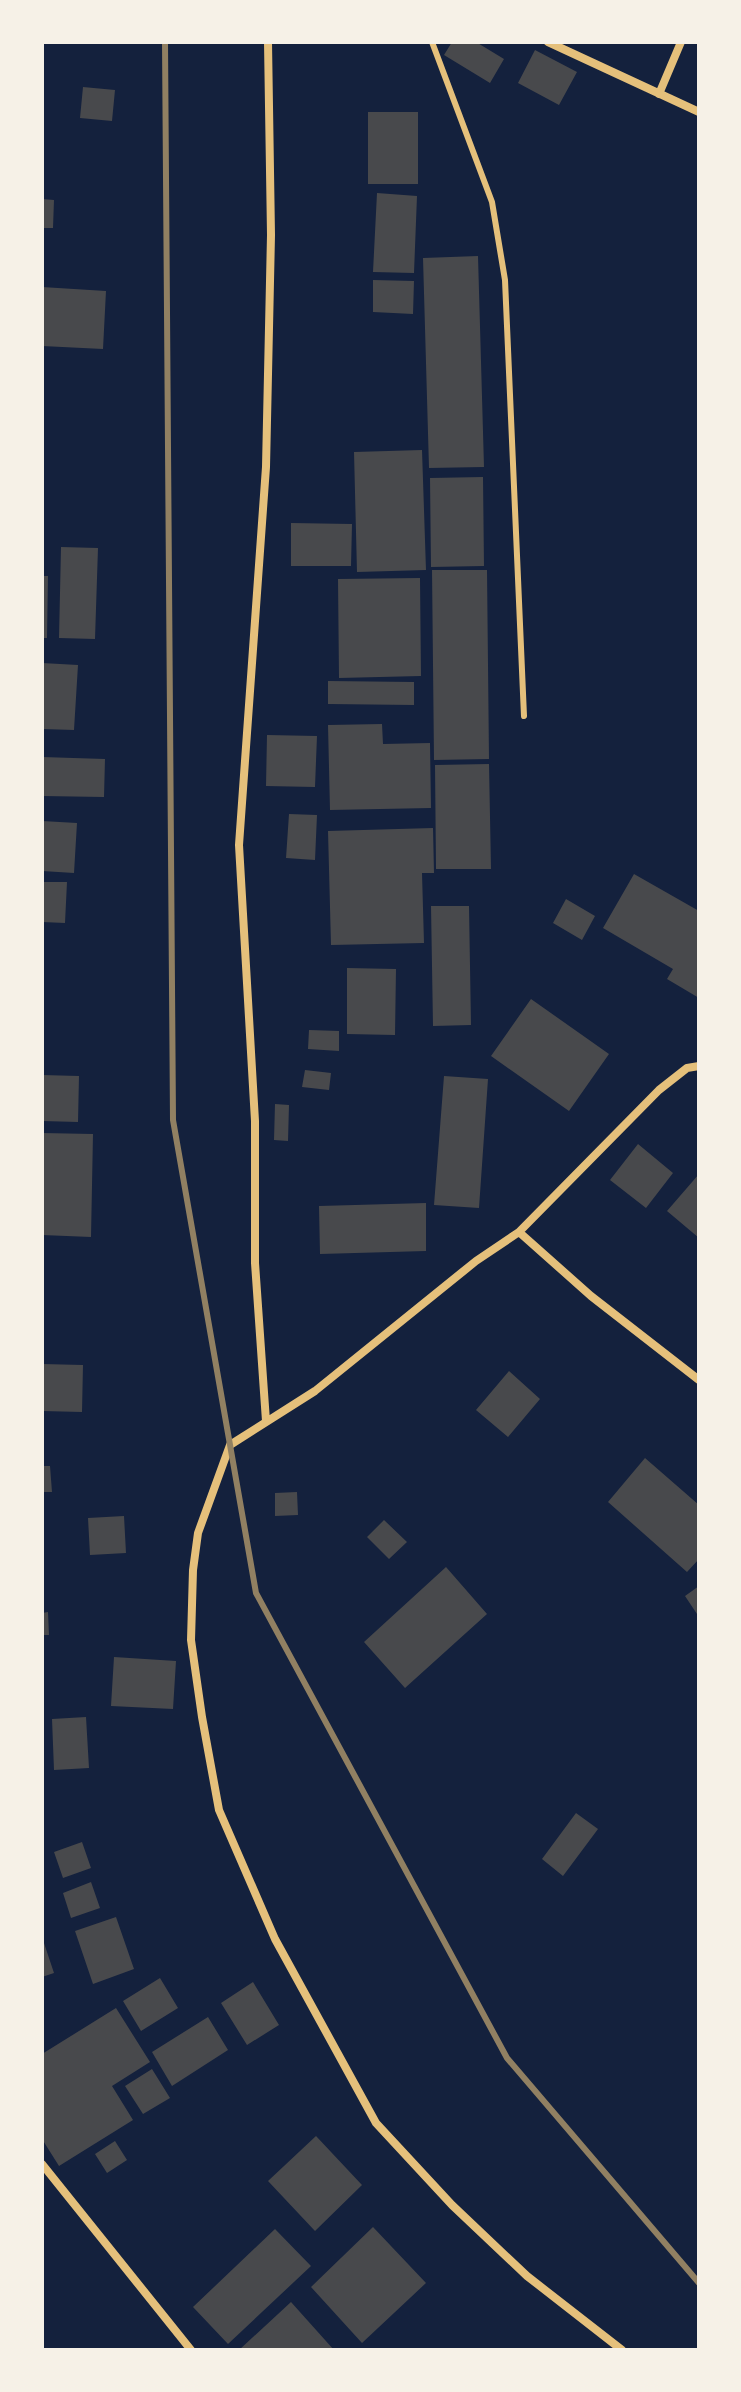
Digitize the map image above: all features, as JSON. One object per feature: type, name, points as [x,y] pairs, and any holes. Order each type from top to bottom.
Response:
[{"type":"street","points":[[266,1421],[255,1263],[255,1121],[239,845],[266,467],[271,235],[268,42]]},
{"type":"street","points":[[548,42],[699,112]]},
{"type":"street","points":[[659,94],[681,42]]},
{"type":"street","points":[[622,2350],[527,2276],[452,2205],[376,2123],[275,1939],[219,1810],[191,1640],[198,1533],[230,1445],[315,1391],[476,1261],[519,1232],[659,1090],[687,1068],[699,1066]]},
{"type":"street","points":[[519,1232],[591,1296],[699,1380]]},
{"type":"street","points":[[42,2164],[191,2350]]},
{"type":"lane","points":[[432,42],[492,202],[505,280],[524,716]]},
{"type":"building","points":[[452,42],[476,42],[504,59],[490,83],[444,55]]},
{"type":"building","points":[[535,50],[577,72],[559,105],[518,83]]},
{"type":"building","points":[[83,87],[115,90],[112,121],[80,118]]},
{"type":"building","points":[[368,112],[418,112],[418,184],[368,184]]},
{"type":"building","points":[[377,193],[417,196],[414,273],[373,272]]},
{"type":"building","points":[[42,199],[54,200],[53,228],[42,228]]},
{"type":"building","points":[[478,256],[484,467],[429,468],[423,258]]},
{"type":"building","points":[[373,280],[414,281],[413,314],[373,312]]},
{"type":"building","points":[[42,287],[106,291],[103,349],[42,346]]},
{"type":"building","points":[[422,450],[426,570],[357,572],[354,452]]},
{"type":"building","points":[[483,477],[484,566],[431,567],[430,478]]},
{"type":"building","points":[[291,523],[352,524],[351,566],[291,566]]},
{"type":"building","points":[[61,547],[98,548],[95,639],[59,638]]},
{"type":"building","points":[[432,570],[487,570],[489,759],[434,760]]},
{"type":"building","points":[[42,576],[48,576],[47,638],[42,638]]},
{"type":"building","points":[[420,578],[421,676],[339,678],[338,579]]},
{"type":"building","points":[[42,663],[78,665],[74,730],[42,729]]},
{"type":"building","points":[[328,681],[414,682],[414,705],[328,704]]},
{"type":"building","points":[[382,724],[383,744],[430,743],[431,808],[330,810],[328,725]]},
{"type":"building","points":[[267,735],[317,736],[315,787],[266,786]]},
{"type":"building","points":[[42,757],[105,759],[104,797],[42,796]]},
{"type":"building","points":[[489,764],[491,869],[436,869],[435,765]]},
{"type":"building","points":[[289,814],[317,815],[315,860],[286,858]]},
{"type":"building","points":[[42,821],[77,823],[74,873],[42,871]]},
{"type":"building","points":[[433,828],[434,873],[422,873],[424,943],[331,945],[328,831]]},
{"type":"building","points":[[634,874],[699,911],[699,998],[667,979],[673,969],[603,928]]},
{"type":"building","points":[[42,882],[67,882],[65,923],[42,922]]},
{"type":"building","points":[[566,899],[595,916],[582,940],[553,923]]},
{"type":"building","points":[[431,906],[469,906],[471,1025],[433,1026]]},
{"type":"building","points":[[347,968],[396,969],[395,1035],[347,1034]]},
{"type":"building","points":[[531,999],[609,1054],[569,1111],[491,1056]]},
{"type":"building","points":[[309,1030],[339,1031],[339,1051],[308,1049]]},
{"type":"building","points":[[305,1070],[331,1073],[329,1090],[302,1087]]},
{"type":"building","points":[[42,1075],[79,1076],[78,1122],[42,1121]]},
{"type":"building","points":[[444,1076],[488,1079],[479,1208],[434,1205]]},
{"type":"building","points":[[275,1104],[289,1105],[288,1141],[274,1140]]},
{"type":"building","points":[[42,1133],[93,1134],[91,1237],[42,1235]]},
{"type":"building","points":[[638,1144],[673,1173],[646,1208],[610,1180]]},
{"type":"building","points":[[699,1174],[699,1238],[667,1211]]},
{"type":"building","points":[[426,1203],[426,1251],[320,1254],[319,1206]]},
{"type":"building","points":[[42,1364],[83,1365],[82,1412],[42,1411]]},
{"type":"building","points":[[509,1371],[540,1399],[508,1437],[476,1410]]},
{"type":"building","points":[[645,1458],[699,1505],[699,1559],[687,1572],[608,1502]]},
{"type":"building","points":[[42,1466],[50,1466],[52,1492],[42,1492]]},
{"type":"building","points":[[297,1492],[298,1515],[275,1516],[275,1493]]},
{"type":"building","points":[[124,1516],[126,1553],[90,1555],[88,1518]]},
{"type":"building","points":[[384,1520],[407,1542],[389,1559],[367,1537]]},
{"type":"building","points":[[446,1567],[487,1614],[405,1688],[364,1642]]},
{"type":"building","points":[[699,1586],[699,1617],[685,1596]]},
{"type":"building","points":[[48,1612],[49,1635],[42,1635],[42,1613]]},
{"type":"building","points":[[114,1657],[176,1661],[173,1709],[111,1706]]},
{"type":"building","points":[[86,1717],[89,1768],[54,1770],[52,1719]]},
{"type":"building","points":[[576,1813],[598,1829],[563,1876],[542,1859]]},
{"type":"building","points":[[82,1842],[91,1868],[63,1878],[54,1852]]},
{"type":"building","points":[[91,1882],[100,1908],[71,1918],[63,1893]]},
{"type":"building","points":[[116,1917],[134,1969],[93,1984],[75,1931]]},
{"type":"building","points":[[42,1941],[54,1973],[42,1977]]},
{"type":"building","points":[[160,1978],[178,2008],[141,2031],[123,2001]]},
{"type":"building","points":[[253,1982],[279,2025],[247,2045],[221,2003]]},
{"type":"building","points":[[116,2008],[150,2062],[112,2086],[133,2120],[59,2166],[42,2139],[42,2054]]},
{"type":"building","points":[[208,2017],[228,2050],[172,2086],[152,2052]]},
{"type":"building","points":[[152,2069],[170,2098],[143,2114],[125,2086]]},
{"type":"building","points":[[316,2136],[362,2185],[315,2231],[268,2181]]},
{"type":"building","points":[[115,2141],[127,2160],[107,2173],[95,2154]]},
{"type":"building","points":[[373,2227],[426,2283],[362,2343],[311,2287]]},
{"type":"building","points":[[275,2229],[311,2266],[228,2344],[193,2307]]},
{"type":"building","points":[[291,2302],[334,2350],[239,2350]]},
{"type":"railway","points":[[165,42],[173,1120],[256,1593],[507,2058],[699,2283]]}]
